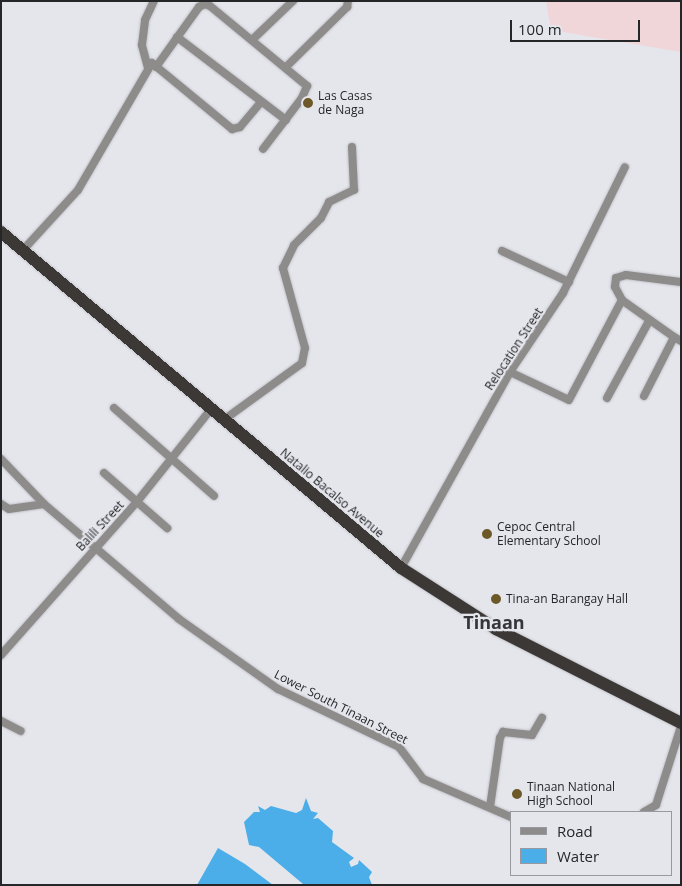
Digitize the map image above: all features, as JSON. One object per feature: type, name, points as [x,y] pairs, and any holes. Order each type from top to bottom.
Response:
[{"type":"highway","name":"Natalio Bacalso Avenue","points":[[1,232],[401,568],[496,629],[568,669],[681,725]]},
{"type":"street","points":[[154,1],[145,20],[142,45],[152,66],[232,129],[240,127],[261,102]]},
{"type":"street","points":[[252,40],[293,1]]},
{"type":"street","points":[[286,67],[347,8],[348,1]]},
{"type":"street","points":[[23,250],[78,190],[152,66],[199,7],[205,4],[286,67],[307,86],[302,98],[263,150]]},
{"type":"street","points":[[177,37],[286,120]]},
{"type":"street","points":[[225,419],[302,363],[305,348],[283,268],[294,245],[320,218],[329,202],[354,190],[352,147]]},
{"type":"street","name":"Relocation Street","points":[[401,568],[510,372],[569,282],[626,167]]},
{"type":"street","points":[[502,251],[569,282]]},
{"type":"street","points":[[644,396],[677,339],[648,321],[622,300],[615,287],[616,278],[626,275],[681,282]]},
{"type":"street","points":[[510,372],[568,400],[622,300]]},
{"type":"street","points":[[607,398],[648,321]]},
{"type":"street","points":[[114,408],[214,496]]},
{"type":"street","name":"Balili Street","points":[[1,655],[95,546],[136,503],[211,409]]},
{"type":"street","name":"Lower South Tinaan Street","points":[[1,459],[44,504],[179,619],[278,689],[399,747],[423,779],[510,817]]},
{"type":"street","points":[[104,473],[166,528]]},
{"type":"street","points":[[1,504],[9,509],[44,504]]},
{"type":"street","points":[[490,808],[500,738],[503,732],[532,734],[542,718]]},
{"type":"street","points":[[1,721],[21,731]]},
{"type":"street","points":[[646,811],[656,805],[681,725]]},
{"type":"shaded area","points":[[546,1],[681,1],[681,52],[551,30]]},
{"type":"water","points":[[306,798],[311,811],[318,813],[313,819],[318,818],[333,831],[332,842],[354,858],[349,862],[351,867],[358,864],[359,860],[372,872],[369,877],[372,885],[303,884],[259,847],[249,845],[244,822],[254,812],[260,812],[258,806],[265,810],[271,806],[296,813],[302,810]]},
{"type":"water","points":[[218,848],[245,864],[273,885],[197,885]]},
{"type":"place","name":"Las Casas de Naga","points":[[308,103]]},
{"type":"place","name":"Cepoc Central Elementary School","points":[[487,534]]},
{"type":"place","name":"Tina-an Barangay Hall","points":[[496,599]]},
{"type":"place","name":"Tinaan National High School","points":[[517,794]]},
{"type":"district","name":"Tinaan","points":[[494,622]]}]
